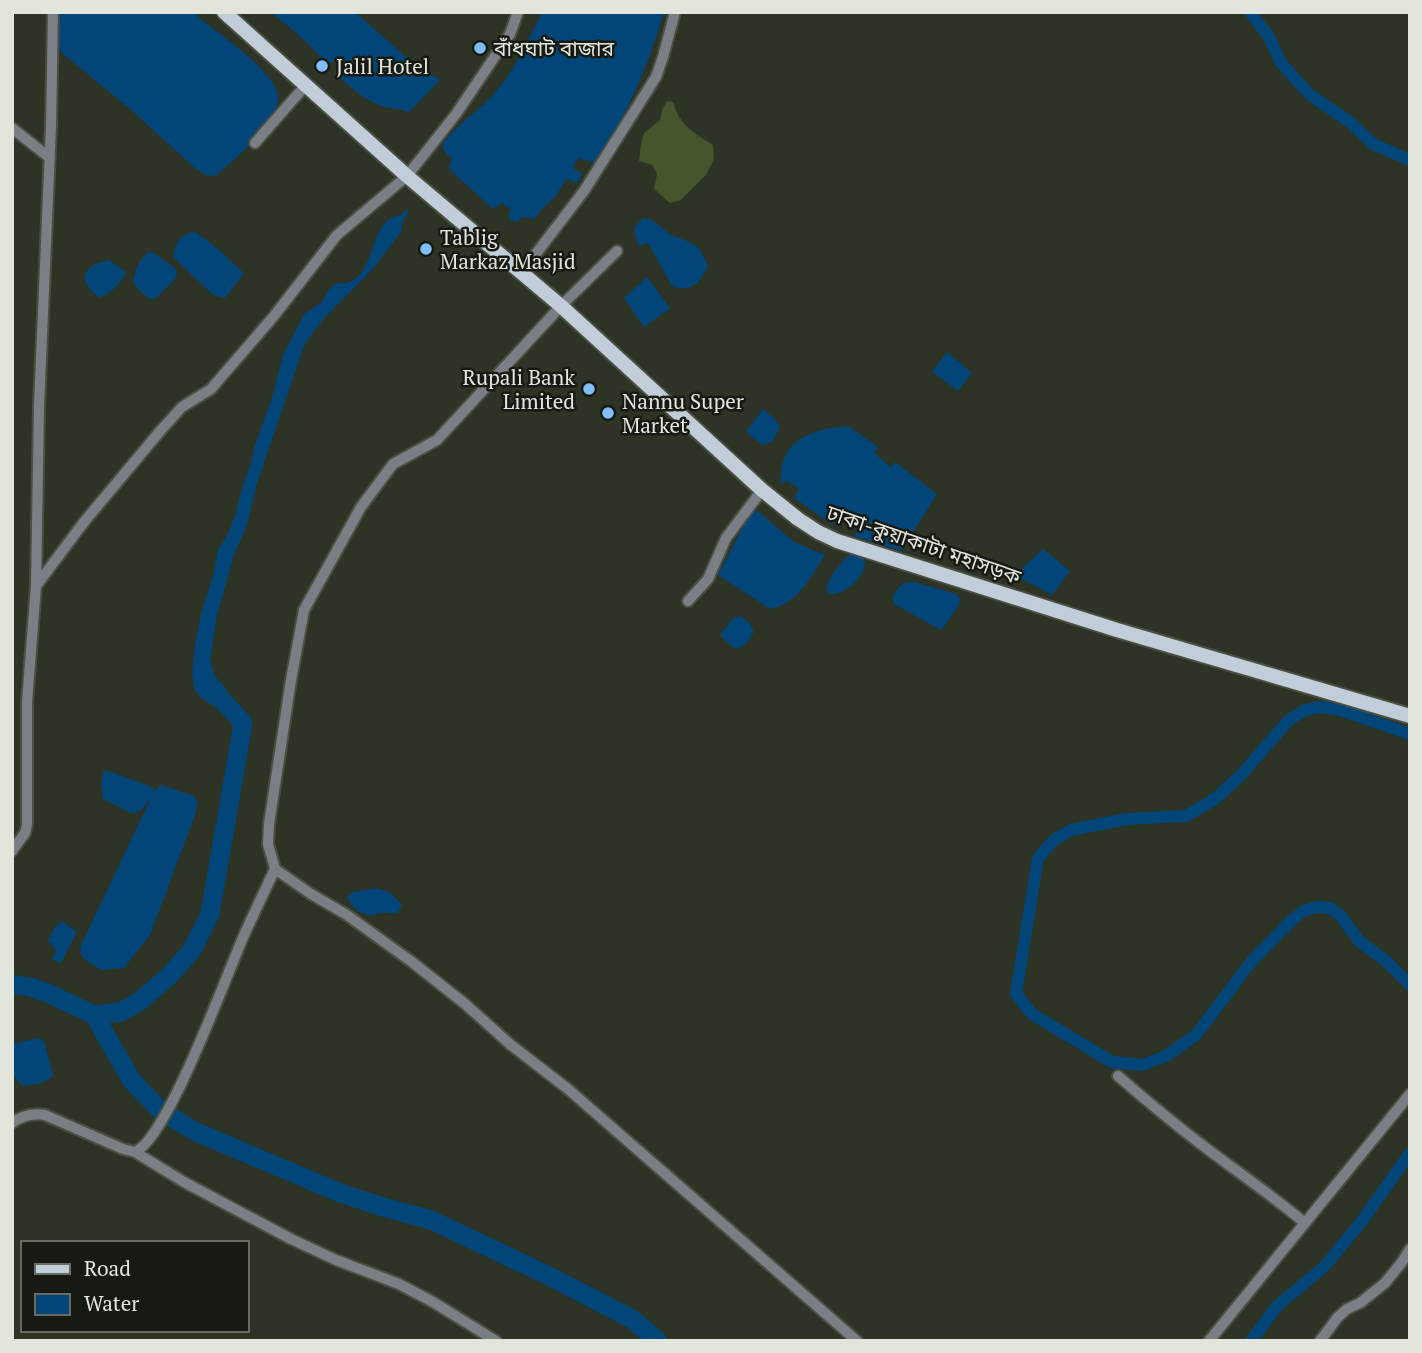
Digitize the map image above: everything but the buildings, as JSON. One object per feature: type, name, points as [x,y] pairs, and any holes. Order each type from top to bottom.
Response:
[{"type":"main road","name":"ঢাকা-কুয়াকাটা মহাসড়ক","points":[[225,12],[407,176],[561,306],[762,489],[818,532],[837,541],[1130,634],[1410,716]]},
{"type":"street","points":[[12,851],[27,825],[27,702],[36,586],[39,406],[50,158],[53,12]]},
{"type":"street","points":[[36,586],[84,522],[167,422],[182,407],[211,388],[274,316],[337,235],[407,176],[456,114],[510,34],[518,12]]},
{"type":"street","points":[[522,272],[584,191],[656,77],[675,12]]},
{"type":"street","points":[[255,143],[305,86]]},
{"type":"street","points":[[12,128],[50,158]]},
{"type":"street","points":[[617,251],[561,306],[437,440],[393,464],[361,507],[304,610],[291,680],[268,844],[275,869],[358,923],[464,1003],[511,1045],[568,1089],[857,1341]]},
{"type":"street","points":[[688,601],[708,579],[726,538],[762,489]]},
{"type":"street","points":[[135,1152],[151,1137],[180,1089],[245,932],[275,869]]},
{"type":"street","points":[[1118,1076],[1179,1127],[1276,1198],[1305,1223]]},
{"type":"street","points":[[1209,1341],[1410,1094]]},
{"type":"street","points":[[12,1123],[30,1114],[45,1115],[135,1152],[184,1182],[291,1239],[399,1284],[496,1341]]},
{"type":"street","points":[[1320,1341],[1338,1317],[1385,1283],[1410,1249]]},
{"type":"green space","points":[[667,101],[673,102],[679,117],[688,128],[713,145],[714,159],[706,175],[681,200],[670,203],[654,189],[657,174],[652,165],[639,161],[644,133],[660,120]]},
{"type":"water","points":[[59,12],[196,12],[198,17],[257,64],[275,86],[278,96],[272,117],[254,140],[215,176],[206,175],[62,53],[58,39]]},
{"type":"water","points":[[270,12],[355,12],[406,57],[440,80],[409,112],[376,104],[340,78],[349,64],[338,56],[328,66],[301,37]]},
{"type":"water","points":[[542,12],[664,12],[635,91],[605,147],[593,163],[579,158],[572,167],[582,174],[579,181],[576,183],[566,180],[555,197],[534,219],[523,217],[516,222],[508,216],[511,210],[502,203],[493,209],[450,170],[452,158],[442,146],[500,87],[520,56]]},
{"type":"water","points":[[406,210],[409,213],[403,221],[402,230],[390,246],[369,273],[326,316],[304,346],[257,483],[247,525],[234,555],[217,615],[210,661],[215,676],[226,689],[215,707],[201,698],[194,688],[192,673],[195,645],[218,549],[227,536],[236,513],[283,355],[304,314],[321,303],[336,283],[346,283],[357,278],[364,269],[383,226]]},
{"type":"water","points":[[643,218],[652,220],[671,235],[699,248],[708,266],[694,285],[685,288],[672,286],[648,243],[639,246],[635,231]]},
{"type":"water","points":[[196,232],[244,273],[225,298],[213,295],[173,257],[180,240],[186,234]]},
{"type":"water","points":[[149,252],[176,269],[177,274],[155,299],[145,296],[133,282],[138,265]]},
{"type":"water","points":[[109,260],[126,272],[116,287],[100,298],[87,285],[85,274],[92,266]]},
{"type":"water","points":[[647,277],[670,308],[644,327],[624,298]]},
{"type":"water","points":[[947,352],[972,373],[958,391],[932,372]]},
{"type":"water","points":[[763,409],[780,427],[773,441],[762,445],[746,432]]},
{"type":"water","points":[[848,426],[878,447],[874,453],[891,467],[895,462],[937,494],[901,551],[854,536],[861,524],[843,511],[833,525],[794,498],[799,489],[787,481],[781,484],[785,457],[791,447],[810,434]]},
{"type":"water","points":[[753,507],[794,542],[825,555],[809,581],[796,595],[770,609],[718,575]]},
{"type":"water","points":[[1043,549],[1070,571],[1052,595],[1015,575]]},
{"type":"water","points":[[851,554],[861,556],[865,561],[860,576],[846,590],[829,594],[826,589],[830,579],[839,565]]},
{"type":"water","points":[[915,582],[956,594],[961,601],[941,630],[894,604],[896,590],[903,583]]},
{"type":"water","points":[[740,616],[749,622],[754,632],[746,644],[738,649],[720,635],[733,618]]},
{"type":"water","points":[[104,770],[154,788],[154,792],[161,785],[194,796],[198,802],[150,935],[124,968],[101,970],[85,960],[80,953],[81,945],[151,798],[141,810],[133,814],[103,799],[101,783]]},
{"type":"water","points":[[376,888],[389,892],[402,904],[398,913],[365,914],[356,909],[347,897],[353,892]]},
{"type":"water","points":[[62,921],[77,932],[61,963],[52,960],[56,950],[48,941],[55,927]]},
{"type":"water","points":[[39,1038],[44,1041],[53,1075],[44,1082],[24,1086],[13,1073],[12,1044]]},
{"type":"waterway","points":[[1250,12],[1269,37],[1281,63],[1309,94],[1351,123],[1373,144],[1410,160]]},
{"type":"waterway","points":[[94,1015],[121,1012],[140,1001],[170,975],[192,950],[210,914],[243,723],[203,679]]},
{"type":"waterway","points":[[1410,734],[1340,710],[1321,707],[1305,710],[1289,720],[1241,775],[1215,799],[1186,816],[1127,819],[1071,830],[1054,840],[1038,858],[1016,994],[1032,1014],[1112,1062],[1142,1065],[1166,1056],[1196,1035],[1251,962],[1291,921],[1303,911],[1317,907],[1330,908],[1341,916],[1359,941],[1386,961],[1410,985]]},
{"type":"waterway","points":[[12,984],[50,994],[94,1015],[132,1081],[160,1110],[194,1131],[340,1193],[431,1220],[632,1319],[658,1341]]},
{"type":"waterway","points":[[1251,1341],[1277,1306],[1324,1267],[1362,1221],[1410,1153]]},
{"type":"place","name":"বাঁধঘাট বাজার","points":[[480,48]]},
{"type":"place","name":"Jalil Hotel","points":[[322,66]]},
{"type":"place","name":"Tablig Markaz Masjid","points":[[426,249]]},
{"type":"place","name":"Rupali Bank Limited","points":[[589,389]]},
{"type":"place","name":"Nannu Super Market","points":[[608,413]]}]
